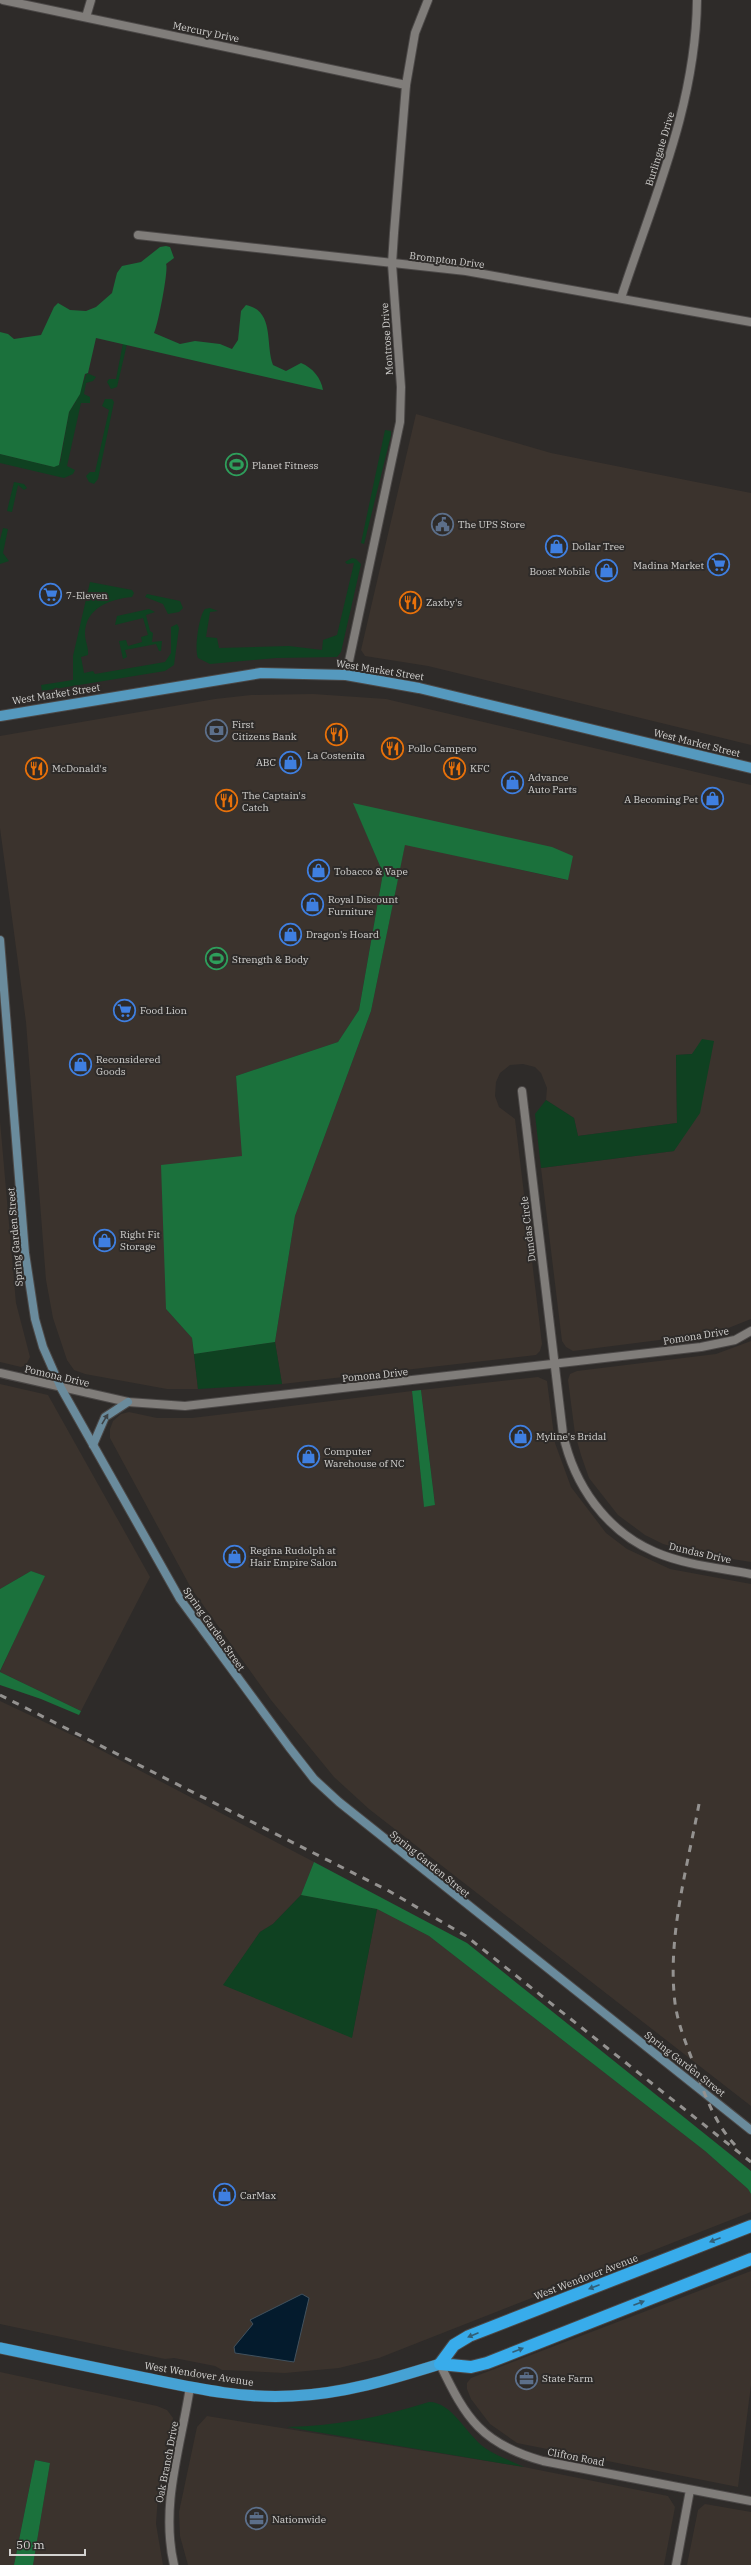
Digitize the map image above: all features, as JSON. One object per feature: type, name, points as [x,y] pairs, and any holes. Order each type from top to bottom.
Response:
[{"type":"highway","name":"West Wendover Avenue","points":[[440,2364],[454,2345],[469,2336],[751,2226]]},
{"type":"highway","name":"West Wendover Avenue","points":[[0,2348],[190,2387],[238,2395],[293,2396],[356,2388],[390,2380],[440,2364],[471,2367],[751,2259]]},
{"type":"main road","name":"West Market Street","points":[[0,716],[261,673],[346,675],[419,688],[751,768]]},
{"type":"main road","name":"Spring Garden Street","points":[[0,940],[25,1253],[35,1319],[43,1347],[61,1388],[180,1599],[243,1687],[314,1778],[374,1832],[751,2130]]},
{"type":"main road","points":[[93,1445],[105,1417],[128,1402]]},
{"type":"street","name":"Mercury Drive","points":[[3,0],[406,85]]},
{"type":"street","points":[[86,17],[91,0]]},
{"type":"street","name":"Montrose Drive","points":[[346,675],[400,422],[401,387],[392,264],[406,85],[415,33],[428,0]]},
{"type":"street","name":"Burlingate Drive","points":[[621,298],[678,131],[691,77],[697,0]]},
{"type":"street","name":"Brompton Drive","points":[[138,235],[466,271],[751,322]]},
{"type":"street","name":"Dundas Circle","points":[[522,1091],[556,1363]]},
{"type":"street","name":"Pomona Drive","points":[[0,1373],[128,1402],[165,1405],[202,1404],[701,1347],[735,1340],[751,1331]]},
{"type":"street","name":"Dundas Drive","points":[[556,1363],[566,1446],[577,1477],[599,1510],[616,1527],[655,1552],[692,1563],[751,1574]]},
{"type":"street","name":"Clifton Road","points":[[440,2364],[462,2410],[486,2434],[513,2451],[543,2461],[751,2501]]},
{"type":"street","name":"Oak Branch Drive","points":[[174,2565],[169,2539],[168,2508],[190,2387]]},
{"type":"street","points":[[676,2565],[690,2490]]},
{"type":"shaded area","points":[[416,414],[551,453],[751,493],[751,745],[428,666],[365,656],[361,650]]},
{"type":"shaded area","points":[[313,694],[386,699],[751,785],[751,1319],[721,1331],[691,1336],[573,1351],[566,1347],[562,1341],[541,1168],[674,1151],[699,1046],[692,1054],[676,1055],[677,1123],[578,1136],[574,1118],[546,1100],[547,1088],[541,1073],[535,1067],[523,1064],[510,1065],[500,1073],[496,1082],[495,1096],[499,1107],[515,1119],[542,1344],[540,1351],[536,1355],[282,1384],[275,1342],[295,1216],[371,1011],[405,844],[567,880],[354,804],[383,873],[359,1010],[338,1042],[236,1076],[243,1156],[166,1309],[192,1338],[198,1389],[167,1389],[85,1374],[74,1370],[67,1360],[53,1318],[46,1280],[26,1022],[0,828],[0,736],[215,699],[251,695]]},
{"type":"shaded area","points":[[0,1121],[16,1303],[30,1357],[26,1365],[21,1367],[0,1362]]},
{"type":"shaded area","points":[[751,1341],[751,1562],[695,1553],[663,1544],[645,1535],[618,1515],[589,1478],[575,1434],[568,1380],[570,1374],[577,1371],[716,1354]]},
{"type":"shaded area","points":[[538,1377],[547,1381],[555,1443],[571,1487],[606,1533],[627,1549],[670,1569],[751,1584],[751,2106],[369,1809],[334,1777],[271,1700],[191,1588],[110,1438],[110,1429],[113,1421],[121,1414],[129,1412],[157,1418],[192,1418],[412,1391],[424,1506],[435,1505],[421,1390]]},
{"type":"shaded area","points":[[0,1384],[48,1395],[150,1577],[81,1711],[0,1672],[44,1576],[31,1571],[0,1589]]},
{"type":"shaded area","points":[[0,1701],[76,1737],[314,1862],[301,1895],[273,1924],[260,1932],[224,1985],[352,2037],[377,1909],[429,1936],[705,2151],[748,2189],[751,2194],[751,2212],[379,2358],[339,2368],[285,2373],[222,2370],[215,2366],[174,2358],[165,2359],[0,2324]]},
{"type":"shaded area","points":[[751,2271],[751,2385],[738,2487],[517,2443],[490,2424],[471,2399],[467,2389],[467,2383],[471,2378]]},
{"type":"shaded area","points":[[0,2372],[157,2406],[167,2410],[173,2418],[158,2495],[156,2524],[163,2565],[33,2565],[50,2463],[35,2460],[14,2565],[0,2565]]},
{"type":"shaded area","points":[[207,2416],[524,2467],[668,2496],[675,2507],[664,2565],[188,2565],[180,2536],[179,2512],[197,2427]]},
{"type":"shaded area","points":[[705,2504],[751,2512],[751,2565],[687,2565],[698,2510]]},
{"type":"green space","points":[[160,247],[170,247],[174,258],[166,264],[167,268],[163,297],[154,333],[180,344],[195,341],[220,344],[232,349],[238,340],[241,311],[246,305],[255,308],[265,321],[273,365],[286,371],[301,363],[305,365],[316,374],[323,390],[96,338],[88,373],[85,374],[80,394],[69,412],[59,465],[54,467],[0,454],[0,332],[8,334],[14,339],[41,335],[54,307],[58,303],[70,310],[86,311],[96,307],[112,293],[117,273],[122,266],[141,262]]},
{"type":"green space","points":[[123,343],[127,344],[117,387],[111,389],[107,382],[109,379],[116,379]]},
{"type":"green space","points":[[87,373],[96,377],[93,381],[86,383],[84,394],[90,397],[90,403],[81,403],[67,466],[75,470],[73,474],[64,478],[0,463],[0,454],[54,467],[60,463],[69,412],[75,403]]},
{"type":"green space","points":[[105,399],[112,399],[114,402],[98,479],[94,484],[89,482],[86,476],[90,472],[95,472],[109,410],[102,406]]},
{"type":"green space","points":[[385,430],[391,431],[391,435],[364,544],[361,543]]},
{"type":"green space","points":[[14,482],[24,484],[27,488],[24,490],[18,485],[12,512],[7,511]]},
{"type":"green space","points":[[3,528],[8,529],[3,553],[9,561],[0,564],[0,540]]},
{"type":"green space","points":[[352,558],[356,559],[361,564],[341,652],[337,657],[276,658],[210,664],[198,658],[197,641],[199,625],[203,612],[205,609],[210,608],[218,611],[210,612],[206,637],[217,638],[219,648],[289,646],[322,650],[323,640],[337,635],[354,563],[347,564],[345,562]]},
{"type":"green space","points":[[90,582],[132,590],[134,593],[132,597],[115,600],[100,606],[89,618],[86,625],[85,634],[88,655],[81,657],[84,673],[93,671],[95,674],[165,662],[171,653],[171,627],[177,624],[179,628],[174,665],[165,671],[42,691],[41,685],[73,680],[73,656]]},
{"type":"green space","points":[[147,594],[180,601],[183,608],[179,612],[168,614],[163,604],[145,597]]},
{"type":"green space","points":[[149,609],[155,612],[146,615],[150,631],[153,633],[152,642],[162,641],[161,651],[159,651],[156,644],[125,650],[127,657],[123,659],[119,641],[126,640],[128,646],[142,642],[141,637],[148,635],[143,618],[115,625],[117,616]]},
{"type":"green space","points":[[353,803],[552,847],[573,856],[568,880],[405,845],[371,1011],[295,1216],[275,1342],[194,1354],[192,1338],[166,1309],[161,1165],[242,1156],[236,1076],[338,1042],[359,1010],[383,873]]},
{"type":"green space","points":[[702,1039],[714,1041],[700,1113],[674,1151],[541,1168],[535,1114],[546,1100],[574,1118],[578,1136],[677,1123],[676,1055],[692,1054]]},
{"type":"green space","points":[[275,1342],[282,1384],[198,1389],[194,1354]]},
{"type":"green space","points":[[421,1390],[435,1505],[424,1507],[412,1391]]},
{"type":"green space","points":[[31,1571],[45,1576],[0,1671],[0,1589]]},
{"type":"green space","points":[[0,1672],[81,1711],[79,1715],[41,1699],[0,1685]]},
{"type":"green space","points":[[314,1862],[467,1943],[751,2171],[751,2194],[748,2189],[705,2151],[429,1936],[377,1909],[301,1895]]},
{"type":"green space","points":[[301,1895],[377,1909],[352,2038],[223,1985],[260,1932],[273,1924]]},
{"type":"green space","points":[[429,2402],[437,2403],[445,2407],[485,2448],[524,2467],[287,2427],[342,2423],[394,2412]]},
{"type":"green space","points":[[35,2460],[50,2463],[33,2565],[14,2565]]},
{"type":"water","points":[[302,2294],[309,2298],[294,2362],[235,2353],[234,2347],[253,2324],[250,2320]]},
{"type":"railway","points":[[0,1695],[389,1891],[466,1936],[751,2162]]},
{"type":"railway","points":[[699,1804],[684,1878],[676,1928],[673,1978],[675,2003],[678,2020],[707,2100],[722,2128],[735,2145]]},
{"type":"place","name":"Planet Fitness","points":[[237,465]]},
{"type":"place","name":"The UPS Store","points":[[442,524]]},
{"type":"place","name":"Dollar Tree","points":[[557,546]]},
{"type":"place","name":"Madina Market","points":[[719,565]]},
{"type":"place","name":"Boost Mobile","points":[[606,571]]},
{"type":"place","name":"7-Eleven","points":[[50,595]]},
{"type":"place","name":"Zaxby's","points":[[410,602]]},
{"type":"place","name":"First Citizens Bank","points":[[217,730]]},
{"type":"place","name":"La Costenita","points":[[336,735]]},
{"type":"place","name":"Pollo Campero","points":[[392,748]]},
{"type":"place","name":"ABC","points":[[291,762]]},
{"type":"place","name":"McDonald's","points":[[37,768]]},
{"type":"place","name":"KFC","points":[[455,768]]},
{"type":"place","name":"Advance Auto Parts","points":[[513,783]]},
{"type":"place","name":"A Becoming Pet","points":[[713,799]]},
{"type":"place","name":"The Captain's Catch","points":[[226,801]]},
{"type":"place","name":"Tobacco & Vape","points":[[319,871]]},
{"type":"place","name":"Royal Discount Furniture","points":[[313,905]]},
{"type":"place","name":"Dragon's Hoard","points":[[291,934]]},
{"type":"place","name":"Strength & Body","points":[[217,959]]},
{"type":"place","name":"Food Lion","points":[[124,1010]]},
{"type":"place","name":"Reconsidered Goods","points":[[80,1065]]},
{"type":"place","name":"Right Fit Storage","points":[[105,1240]]},
{"type":"place","name":"Myline's Bridal","points":[[520,1436]]},
{"type":"place","name":"Computer Warehouse of NC","points":[[308,1457]]},
{"type":"place","name":"Regina Rudolph at Hair Empire Salon","points":[[234,1556]]},
{"type":"place","name":"CarMax","points":[[224,2195]]},
{"type":"place","name":"State Farm","points":[[527,2378]]},
{"type":"place","name":"Nationwide","points":[[256,2519]]}]
